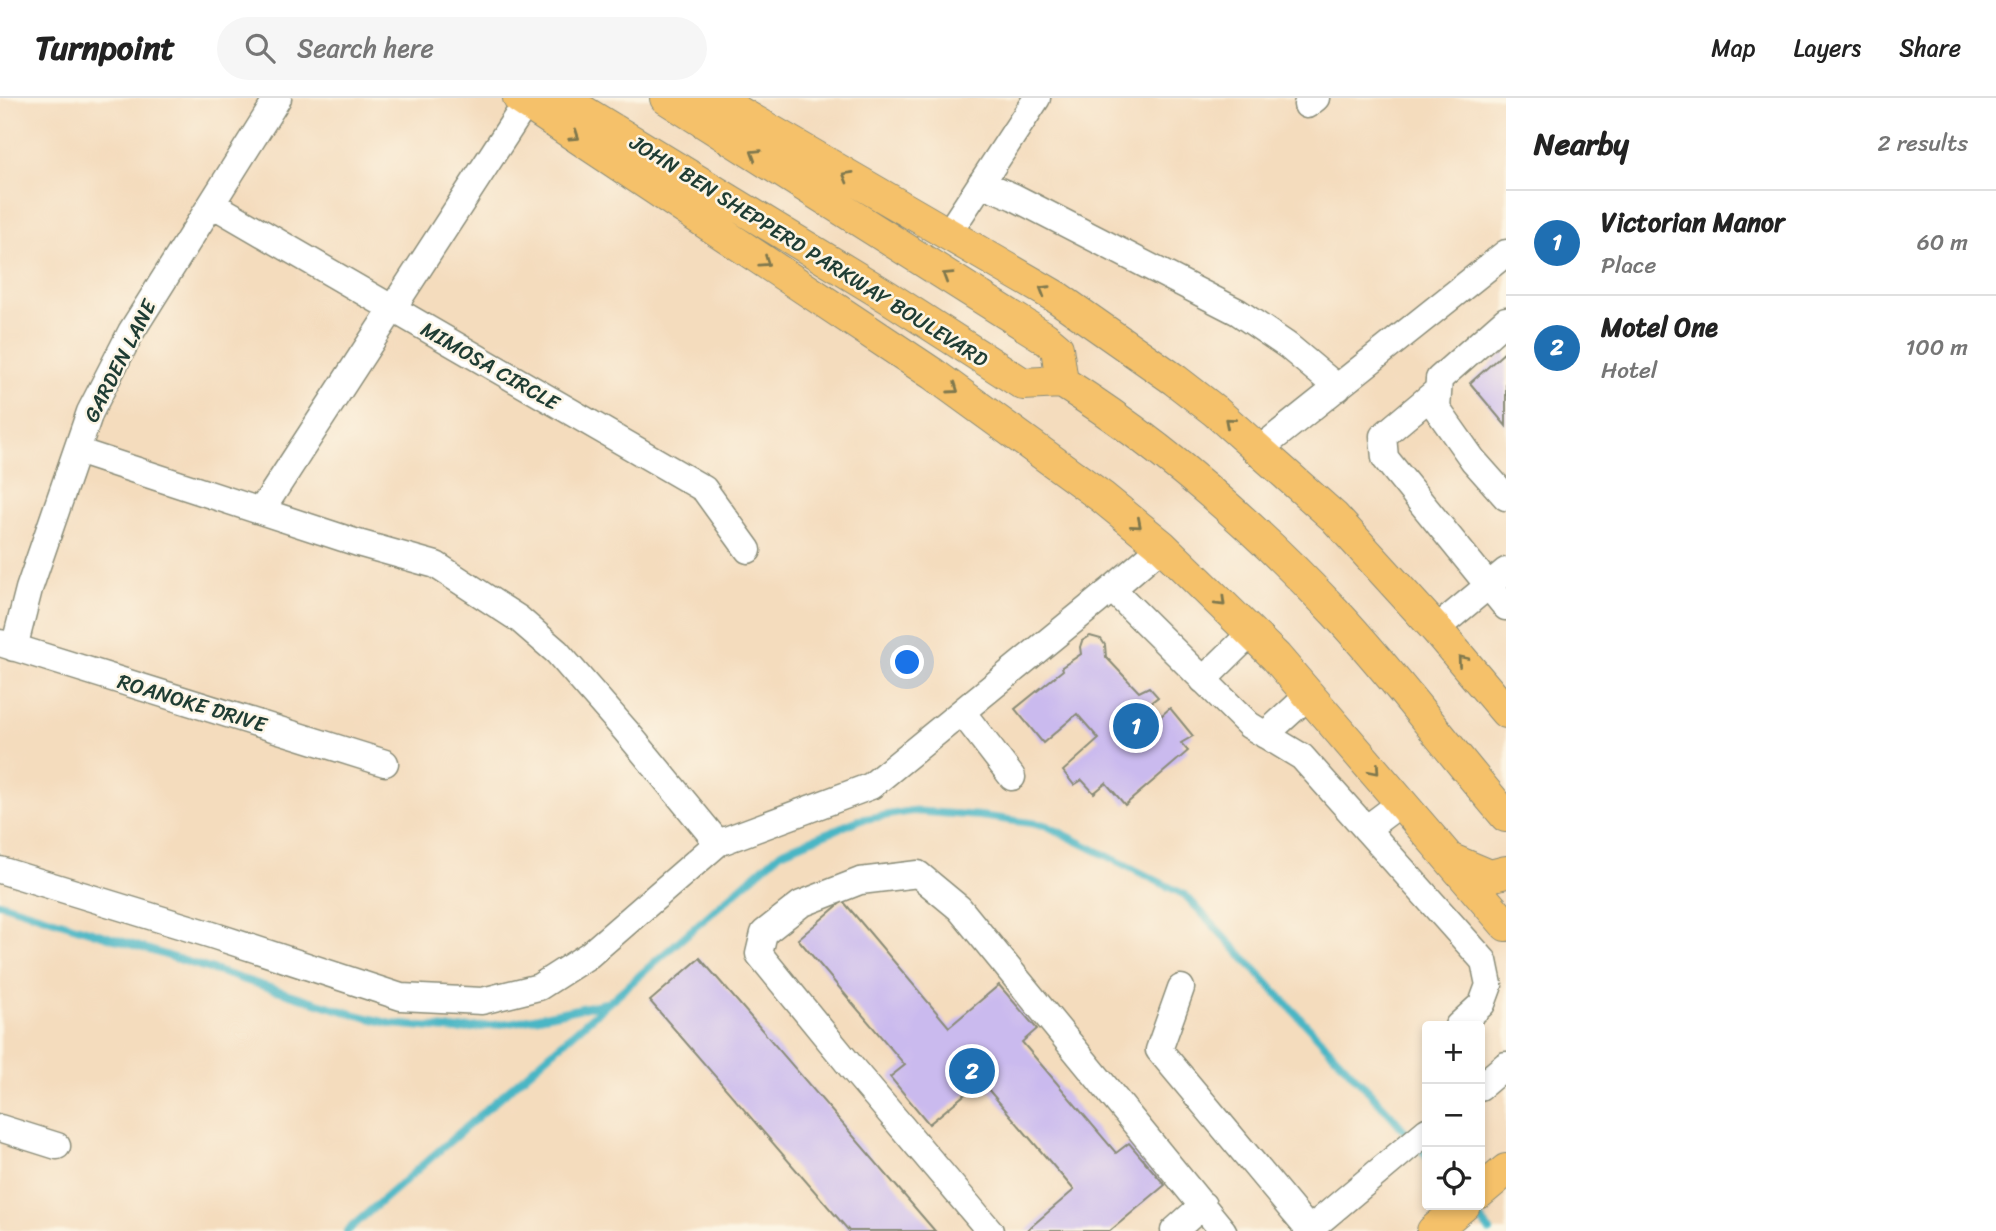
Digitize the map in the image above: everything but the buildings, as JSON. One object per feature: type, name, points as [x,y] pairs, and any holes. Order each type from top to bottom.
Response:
[{"type":"main road","name":"JOHN BEN SHEPPERD PARKWAY BOULEVARD","points":[[561,98],[888,297],[1023,384],[1062,382]]},
{"type":"main road","points":[[666,98],[1044,337],[1057,348],[1062,382],[1151,441],[1232,509],[1336,613],[1497,806]]},
{"type":"main road","points":[[707,98],[728,106],[1058,298],[1185,387],[1260,449],[1334,517],[1436,629],[1506,712]]},
{"type":"main road","points":[[522,101],[964,396],[1102,496],[1162,546],[1252,632],[1310,695],[1506,925]]},
{"type":"main road","points":[[1451,860],[1490,876],[1506,873]]},
{"type":"main road","points":[[1433,1231],[1458,1210]]},
{"type":"street","name":"GARDEN LANE","points":[[7,645],[90,412],[131,332],[278,98]]},
{"type":"street","points":[[948,234],[1037,98]]},
{"type":"street","points":[[261,510],[393,309],[522,101]]},
{"type":"street","points":[[981,183],[1014,197],[1238,312],[1288,346],[1338,387]]},
{"type":"street","name":"MIMOSA CIRCLE","points":[[212,204],[704,489],[748,550]]},
{"type":"street","points":[[1260,449],[1506,253]]},
{"type":"street","points":[[1506,320],[1439,379],[1437,409],[1473,460],[1506,498]]},
{"type":"street","points":[[1438,390],[1383,436],[1385,458],[1497,578],[1506,607]]},
{"type":"street","points":[[77,451],[358,543],[436,565],[519,619],[557,652],[718,843]]},
{"type":"street","points":[[0,870],[212,934],[401,997],[482,1001],[539,987],[589,955],[718,843],[872,786],[1162,546]]},
{"type":"street","points":[[1436,629],[1497,578]]},
{"type":"street","points":[[1112,589],[1249,725],[1302,757],[1484,961],[1489,985],[1482,1004],[1463,1021]]},
{"type":"street","points":[[1203,680],[1252,632]]},
{"type":"street","name":"ROANOKE DRIVE","points":[[7,645],[384,763]]},
{"type":"street","points":[[1265,735],[1310,695]]},
{"type":"street","points":[[962,712],[1012,777]]},
{"type":"street","points":[[1366,829],[1402,802]]},
{"type":"street","points":[[990,1231],[759,954],[764,933],[801,904],[860,881],[918,874],[959,908],[1223,1231]]},
{"type":"street","points":[[1181,988],[1159,1049],[1308,1231],[1422,1135]]},
{"type":"street","points":[[1484,1084],[1506,1065]]},
{"type":"street","points":[[0,1128],[57,1146]]},
{"type":"street","points":[[1174,1231],[1203,1205]]},
{"type":"waterway","points":[[347,1231],[781,852],[859,820],[912,811],[980,816],[1045,825],[1185,895],[1422,1151]]},
{"type":"waterway","points":[[0,903],[392,1024],[457,1030],[515,1022],[606,1003]]},
{"type":"waterway","points":[[1472,1210],[1490,1231]]},
{"type":"place","name":"Victorian Manor","points":[[1136,726]]},
{"type":"place","name":"Motel One","points":[[972,1071]]}]
